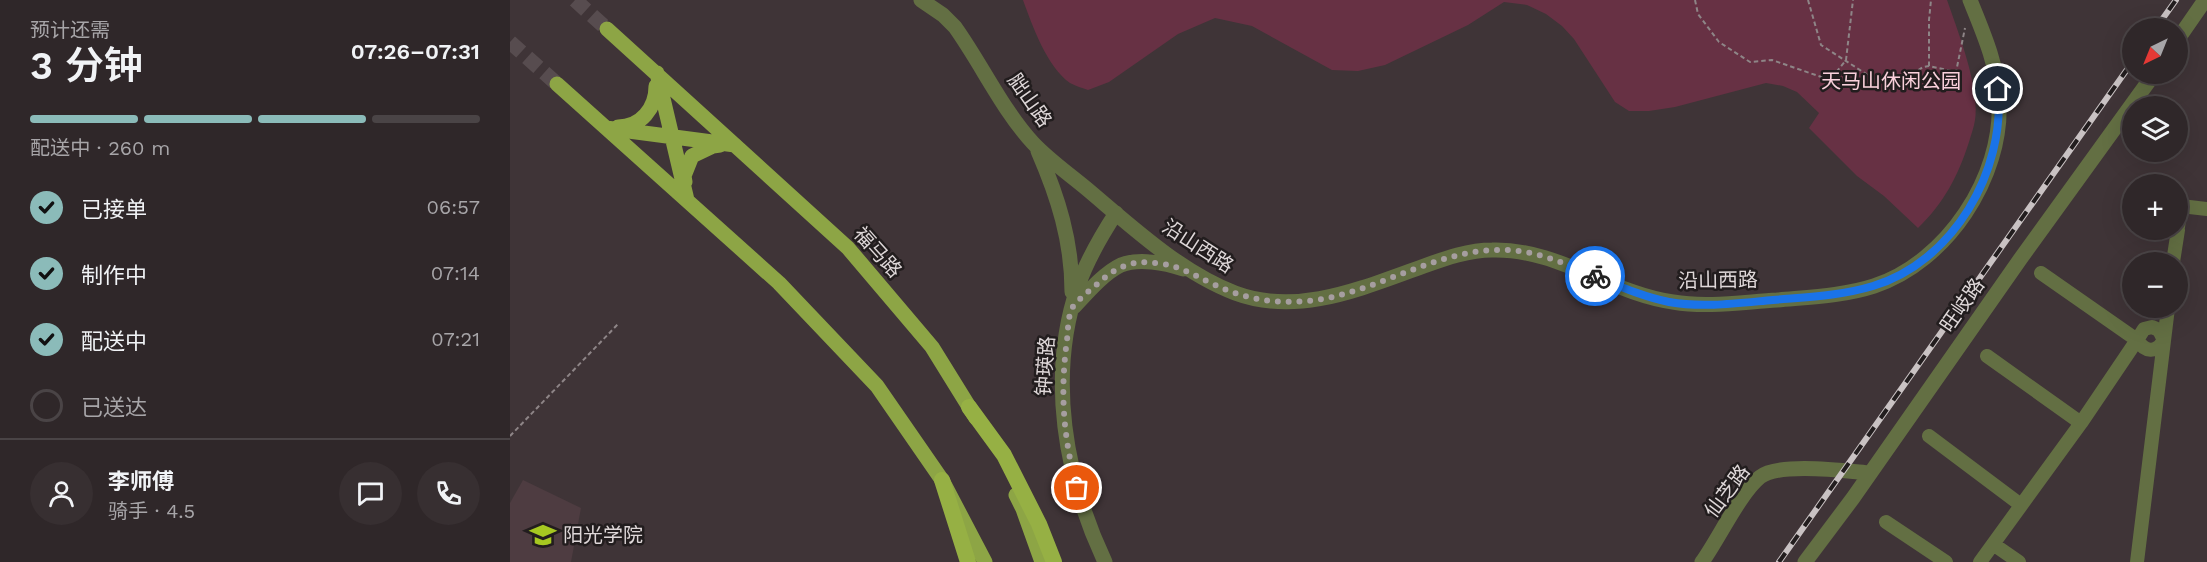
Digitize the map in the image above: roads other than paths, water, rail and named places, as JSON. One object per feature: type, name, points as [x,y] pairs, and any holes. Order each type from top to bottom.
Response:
[{"type":"highway","points":[[969,407],[1004,455],[1039,524],[1054,562]]},
{"type":"highway","points":[[942,480],[968,562]]},
{"type":"main road","name":"福马路","points":[[607,29],[813,214],[864,265],[932,347],[969,407],[1023,509],[1042,562]]},
{"type":"main road","points":[[606,128],[629,127],[646,116],[656,97],[657,73]]},
{"type":"main road","points":[[657,73],[687,200]]},
{"type":"main road","points":[[557,84],[779,283],[877,386],[942,480],[985,562]]},
{"type":"main road","points":[[606,128],[735,145]]},
{"type":"main road","points":[[687,200],[684,176],[692,156],[712,146],[735,145]]},
{"type":"street","name":"胐山路","points":[[921,0],[943,15],[955,27],[1035,145],[1116,213]]},
{"type":"street","name":"沿山西路","points":[[1116,213],[1208,282],[1240,295],[1270,302],[1317,300],[1347,293],[1462,254],[1498,250],[1538,255],[1652,298],[1681,303],[1738,303],[1831,295],[1873,286],[1915,266],[1948,237],[1968,209],[1989,161],[1998,129],[1998,89],[1981,26],[1970,0]]},
{"type":"street","points":[[2188,25],[2205,0]]},
{"type":"street","name":"旺岐路","points":[[1805,562],[2147,84]]},
{"type":"street","points":[[1035,145],[1056,195],[1069,238],[1072,309]]},
{"type":"street","points":[[2188,207],[2207,209]]},
{"type":"street","name":"钟瑛路","points":[[1105,562],[1093,537],[1070,460],[1063,417],[1062,389],[1064,358],[1072,309],[1085,269],[1116,213]]},
{"type":"street","points":[[1072,309],[1089,291],[1122,265],[1153,262],[1172,265],[1196,274]]},
{"type":"street","points":[[2041,273],[2137,339]]},
{"type":"street","points":[[2137,562],[2167,318]]},
{"type":"street","points":[[1980,562],[2081,423],[2145,329],[2152,327],[2159,330],[2164,340]]},
{"type":"street","points":[[1987,356],[2081,423]]},
{"type":"street","points":[[1929,436],[2021,505]]},
{"type":"street","name":"仙芝路","points":[[1702,562],[1744,496],[1760,477],[1767,473],[1781,470],[1826,469],[1870,473]]},
{"type":"street","points":[[1886,522],[1946,562]]},
{"type":"street","points":[[1994,544],[2019,562]]},
{"type":"tunnel","points":[[575,0],[607,29]]},
{"type":"tunnel","points":[[510,42],[557,84]]},
{"type":"railway","points":[[2163,18],[2176,0]]},
{"type":"railway","points":[[1779,562],[2122,77]]},
{"type":"place","name":"阳光学院","points":[[543,535]]},
{"type":"park label","name":"天马山休闲公园","points":[[1891,81]]}]
